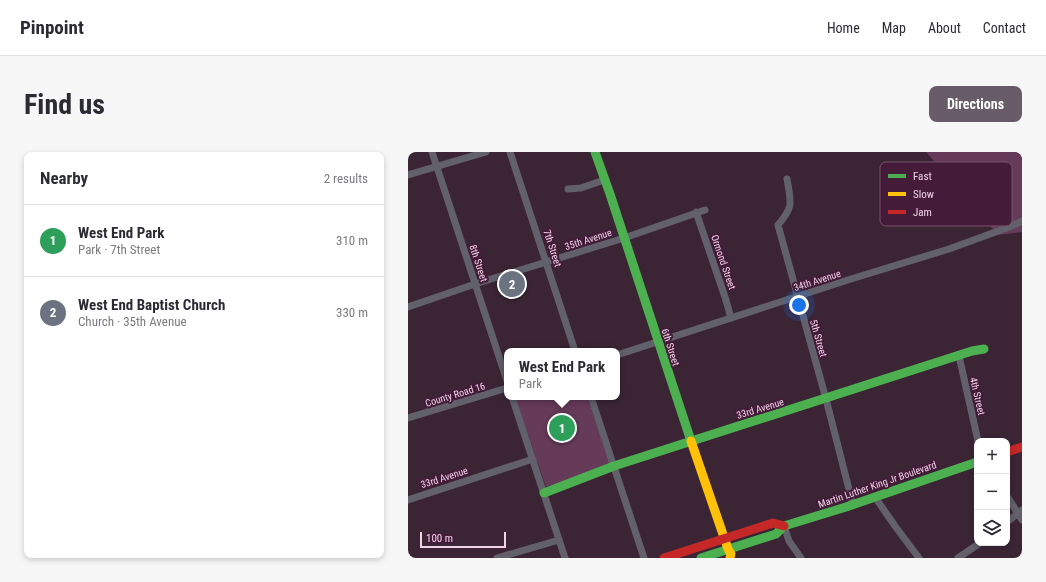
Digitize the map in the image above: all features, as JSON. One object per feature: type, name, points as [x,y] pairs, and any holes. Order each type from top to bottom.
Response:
[{"type":"street","name":"8th Street","points":[[432,152],[504,372]]},
{"type":"street","points":[[408,175],[486,152]]},
{"type":"street","name":"7th Street","points":[[510,152],[575,348]]},
{"type":"street","name":"6th Street","points":[[595,152],[691,441],[725,538],[728,555]]},
{"type":"street","name":"5th Street","points":[[787,179],[790,208],[778,226],[826,399],[853,505]]},
{"type":"street","points":[[568,189],[581,188],[604,180]]},
{"type":"street","name":"35th Avenue","points":[[408,306],[624,238],[704,210]]},
{"type":"street","name":"Ormond Street","points":[[696,212],[731,318]]},
{"type":"street","name":"34th Avenue","points":[[1012,226],[1022,221]]},
{"type":"street","name":"34th Avenue","points":[[620,354],[797,296],[949,249],[1011,226]]},
{"type":"street","name":"33rd Avenue","points":[[544,493],[614,466],[972,351],[984,349]]},
{"type":"street","name":"4th Street","points":[[959,356],[977,438]]},
{"type":"street","name":"County Road 16","points":[[408,418],[504,389]]},
{"type":"street","points":[[513,400],[565,558]]},
{"type":"street","points":[[592,400],[644,558]]},
{"type":"street","points":[[1010,451],[1022,446]]},
{"type":"street","name":"33rd Avenue","points":[[408,500],[533,460]]},
{"type":"street","name":"Martin Luther King Jr Boulevard","points":[[707,557],[728,555],[776,534],[784,526],[853,505],[974,463]]},
{"type":"street","points":[[875,497],[919,558]]},
{"type":"street","points":[[1010,500],[1021,514],[1010,520]]},
{"type":"street","name":"Martin Luther King Jr Boulevard","points":[[664,558],[773,523],[784,526]]},
{"type":"street","points":[[784,526],[789,541],[801,558]]},
{"type":"street","points":[[497,558],[559,540]]},
{"type":"street","points":[[958,558],[976,546]]},
{"type":"shaded area","points":[[926,152],[1022,152],[1022,232],[998,235],[990,226],[1012,226],[1012,162],[935,162]]},
{"type":"shaded area","points":[[516,400],[588,400],[611,466],[546,487]]},
{"type":"traffic: fast","points":[[595,152],[691,441]]},
{"type":"traffic: fast","points":[[544,493],[614,466],[972,351],[984,349]]},
{"type":"traffic: fast","points":[[701,558],[776,534],[784,526],[846,507],[974,463]]},
{"type":"traffic: slow","points":[[691,441],[731,554],[730,558]]},
{"type":"traffic: jam","points":[[1010,451],[1022,447]]},
{"type":"traffic: jam","points":[[664,558],[773,523],[784,526]]},
{"type":"place","name":"West End Baptist Church","points":[[512,284]]},
{"type":"place","name":"West End Park","points":[[562,428]]}]
